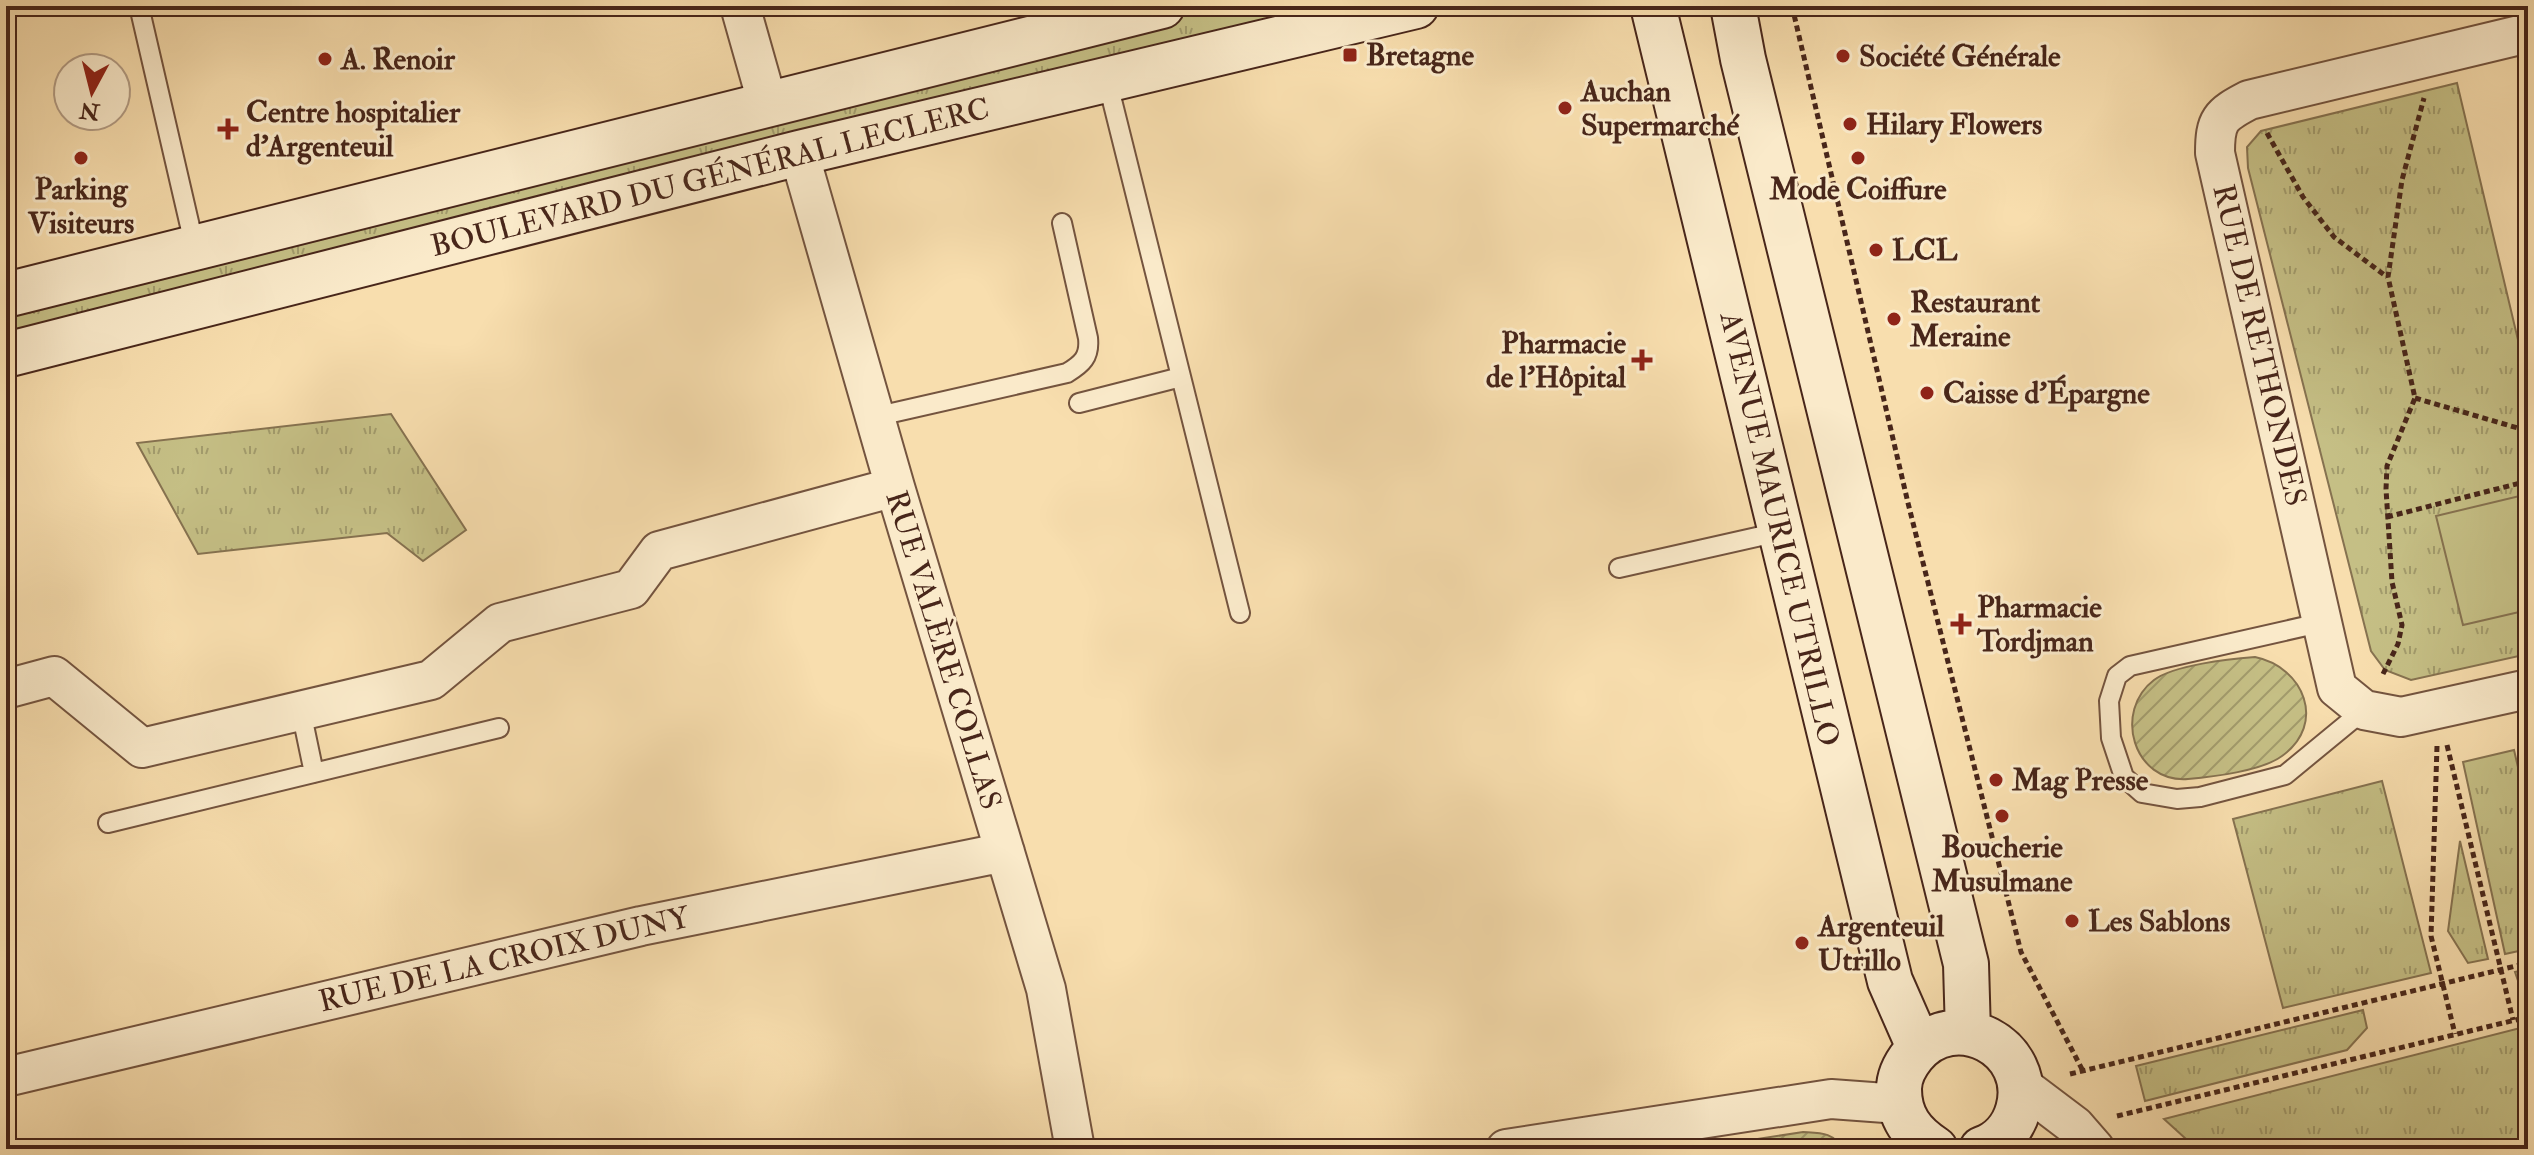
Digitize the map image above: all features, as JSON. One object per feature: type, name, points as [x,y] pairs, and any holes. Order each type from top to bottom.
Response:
[{"type":"street","points":[[740,6],[768,105]]},
{"type":"street","name":"BOULEVARD DU GÉNÉRAL LECLERC","points":[[6,295],[1162,6]]},
{"type":"street","name":"BOULEVARD DU GÉNÉRAL LECLERC","points":[[6,355],[799,153],[1416,6]]},
{"type":"street","name":"AVENUE MAURICE UTRILLO","points":[[1653,6],[1890,981],[1919,1047]]},
{"type":"street","points":[[1733,6],[1743,59],[1966,964],[1968,1033]]},
{"type":"street","name":"RUE DE RETHONDES","points":[[2364,710],[2337,688],[2215,153],[2215,128],[2227,112],[2249,100],[2528,33]]},
{"type":"street","name":"RUE VALÈRE COLLAS","points":[[799,153],[874,417],[1046,989],[1075,1149]]},
{"type":"street","points":[[6,689],[54,676],[142,748],[431,680],[500,623],[631,589],[659,551],[895,487]]},
{"type":"street","points":[[2364,710],[2401,717],[2528,689]]},
{"type":"street","name":"RUE DE LA CROIX DUNY","points":[[6,1077],[641,926],[1005,852]]},
{"type":"street","points":[[1909,1131],[1899,1083],[1906,1063],[1919,1047],[1951,1032],[1986,1038],[2001,1048],[2013,1062],[2022,1086],[2085,1138]]},
{"type":"street","points":[[1998,1144],[2015,1119],[2022,1086]]},
{"type":"street","points":[[1506,1149],[1831,1099],[1866,1100],[1909,1131]]},
{"type":"lane","points":[[139,6],[195,248]]},
{"type":"lane","points":[[1107,80],[1240,613]]},
{"type":"lane","points":[[874,417],[1067,373],[1082,364],[1089,349],[1088,338],[1062,223]]},
{"type":"lane","points":[[1079,403],[1181,377]]},
{"type":"lane","points":[[1619,568],[1779,532]]},
{"type":"lane","points":[[2324,622],[2130,666],[2117,676],[2109,701],[2111,738],[2124,777],[2142,793],[2177,799],[2200,797],[2285,775],[2364,710]]},
{"type":"lane","points":[[301,711],[314,773]]},
{"type":"lane","points":[[108,823],[499,728]]},
{"type":"path","points":[[1792,6],[1908,503],[2021,952],[2083,1071]]},
{"type":"path","points":[[2364,710],[2398,644],[2402,625],[2392,582],[2387,466],[2415,398],[2388,277],[2402,180],[2426,91],[2420,59]]},
{"type":"path","points":[[2249,100],[2303,197],[2334,237],[2388,277]]},
{"type":"path","points":[[2415,398],[2528,431]]},
{"type":"path","points":[[2387,517],[2528,481]]},
{"type":"path","points":[[2438,709],[2513,1020]]},
{"type":"path","points":[[2438,709],[2431,936],[2455,1034]]},
{"type":"path","points":[[2022,1086],[2528,963]]},
{"type":"path","points":[[2085,1138],[2455,1034],[2528,1017]]},
{"type":"green space","points":[[1209,6],[1339,6],[6,341],[6,308]]},
{"type":"green space","points":[[2457,83],[2528,382],[2528,654],[2411,680],[2385,670],[2371,651],[2248,168],[2247,147],[2261,131]]},
{"type":"green space","points":[[391,414],[466,530],[423,561],[387,533],[198,554],[137,443]]},
{"type":"green space","points":[[2528,494],[2528,610],[2463,625],[2436,516]]},
{"type":"green space","points":[[2255,657],[2286,672],[2304,698],[2304,728],[2296,743],[2282,756],[2262,766],[2188,779],[2169,777],[2154,770],[2142,758],[2132,726],[2134,709],[2141,693],[2154,680],[2175,670]]},
{"type":"green space","points":[[2514,750],[2528,810],[2528,949],[2505,954],[2463,762]]},
{"type":"green space","points":[[2382,781],[2431,973],[2283,1008],[2233,819]]},
{"type":"green space","points":[[2460,841],[2488,959],[2468,963],[2448,931]]},
{"type":"green space","points":[[2528,969],[2528,1004],[2526,1004],[2515,972]]},
{"type":"green space","points":[[2363,1010],[2367,1028],[2347,1050],[2145,1101],[2136,1066]]},
{"type":"green space","points":[[2528,1026],[2528,1149],[2197,1149],[2164,1119]]},
{"type":"green space","points":[[1803,1132],[1831,1136],[1841,1149],[1693,1149]]},
{"type":"place","name":"Bretagne","points":[[1350,55]]},
{"type":"place","name":"Société Générale","points":[[1843,56]]},
{"type":"place","name":"A. Renoir","points":[[325,59]]},
{"type":"place","name":"Auchan Supermarché","points":[[1565,108]]},
{"type":"place","name":"Hilary Flowers","points":[[1850,124]]},
{"type":"place","name":"Centre hospitalier d'Argenteuil","points":[[228,129]]},
{"type":"place","name":"Parking Visiteurs","points":[[81,158]]},
{"type":"place","name":"Mode Coiffure","points":[[1858,158]]},
{"type":"place","name":"LCL","points":[[1876,250]]},
{"type":"place","name":"Restaurant Meraine","points":[[1894,319]]},
{"type":"place","name":"Pharmacie de l'Hôpital","points":[[1642,360]]},
{"type":"place","name":"Caisse d'Épargne","points":[[1927,393]]},
{"type":"place","name":"Pharmacie Tordjman","points":[[1961,624]]},
{"type":"place","name":"Mag Presse","points":[[1996,780]]},
{"type":"place","name":"Boucherie Musulmane","points":[[2002,816]]},
{"type":"place","name":"Les Sablons","points":[[2072,921]]},
{"type":"place","name":"Argenteuil Utrillo","points":[[1802,943]]}]
